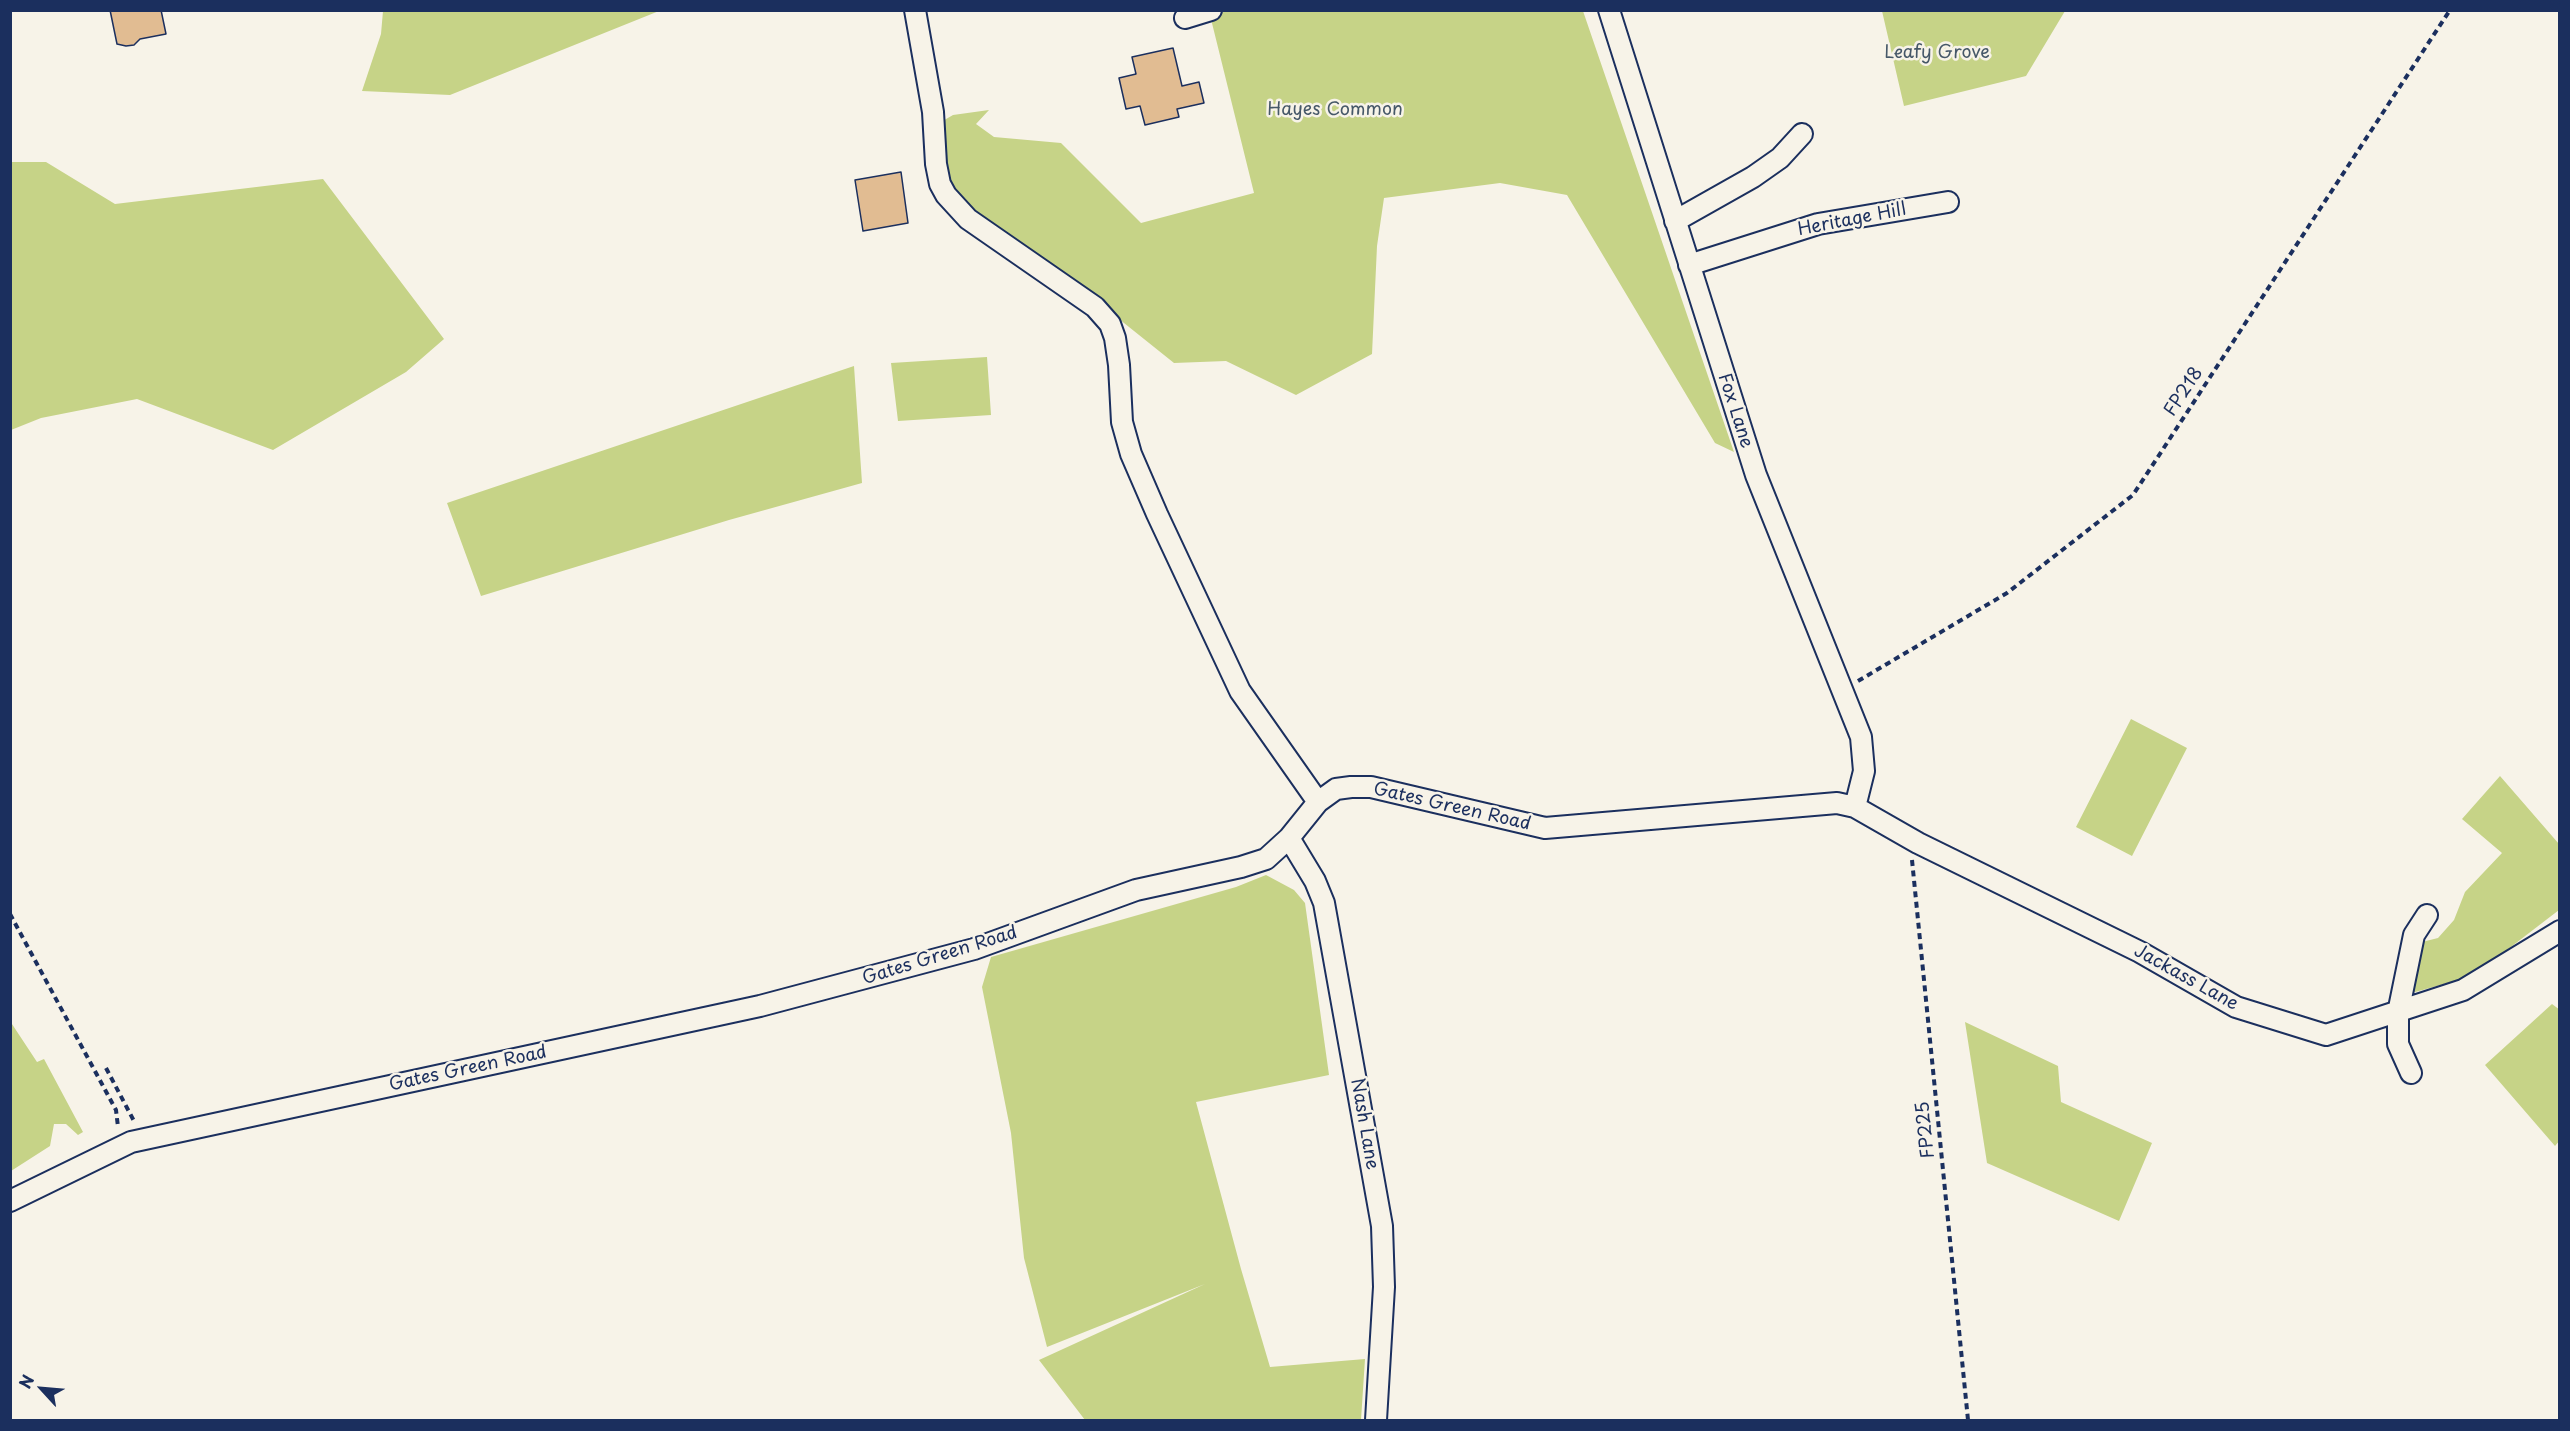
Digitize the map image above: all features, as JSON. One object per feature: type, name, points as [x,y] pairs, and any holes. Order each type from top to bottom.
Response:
[{"type":"street","points":[[915,10],[933,112],[936,164],[945,195],[968,219],[1095,307],[1110,324],[1119,365],[1122,422],[1131,454],[1157,514],[1240,691],[1318,802]]},
{"type":"street","points":[[1185,18],[1211,10]]},
{"type":"street","name":"Fox Lane","points":[[1609,10],[1756,475],[1861,737],[1864,771],[1855,807]]},
{"type":"street","points":[[1675,221],[1754,177],[1780,158],[1802,134]]},
{"type":"street","name":"Heritage Hill","points":[[1689,265],[1818,224],[1948,202]]},
{"type":"street","name":"Gates Green Road","points":[[10,1201],[135,1142],[760,1006],[974,950],[1136,890],[1241,867],[1266,859],[1289,838],[1318,802],[1336,789],[1371,787],[1545,828],[1837,803],[1855,807]]},
{"type":"street","name":"Jackass Lane","points":[[1855,807],[1910,838],[2140,952],[2236,1007],[2326,1035],[2463,990],[2559,931]]},
{"type":"street","name":"Nash Lane","points":[[1289,838],[1316,881],[1323,903],[1382,1226],[1384,1287],[1376,1420]]},
{"type":"street","points":[[2411,1073],[2398,1044],[2398,1013],[2414,935],[2427,915]]},
{"type":"path","name":"FP218","points":[[1842,691],[2007,593],[2133,495],[2450,10]]},
{"type":"path","name":"FP225","points":[[1910,838],[1968,1420]]},
{"type":"path","points":[[10,914],[116,1110],[118,1128],[135,1142]]},
{"type":"path","points":[[106,1068],[135,1142]]},
{"type":"green space","points":[[383,10],[659,11],[450,95],[362,91],[381,34]]},
{"type":"green space","name":"Leafy Grove","points":[[1882,10],[2065,11],[2026,76],[1904,106]]},
{"type":"green space","name":"Hayes Common","points":[[1209,11],[1583,11],[1734,452],[1715,443],[1567,195],[1500,183],[1384,198],[1377,246],[1372,354],[1296,395],[1226,361],[1174,363],[1114,315],[983,222],[950,188],[943,168],[941,122],[953,115],[989,110],[976,124],[994,137],[1061,143],[1141,223],[1254,193]]},
{"type":"green space","points":[[11,162],[46,162],[115,204],[323,179],[444,339],[406,372],[273,450],[137,399],[41,418],[11,430]]},
{"type":"green space","points":[[987,357],[991,415],[898,421],[891,363]]},
{"type":"green space","points":[[854,366],[862,483],[729,520],[481,596],[447,503]]},
{"type":"green space","points":[[2131,719],[2187,748],[2132,856],[2076,827]]},
{"type":"green space","points":[[2500,776],[2559,844],[2559,910],[2473,976],[2408,994],[2418,943],[2438,938],[2454,920],[2465,892],[2502,853],[2462,819]]},
{"type":"green space","points":[[1266,875],[1294,890],[1305,903],[1329,1075],[1196,1102],[1270,1367],[1365,1359],[1361,1420],[1085,1420],[1039,1360],[1205,1284],[1047,1347],[1024,1258],[1011,1133],[982,987],[991,957],[1236,887]]},
{"type":"green space","points":[[2552,1004],[2560,1010],[2560,1140],[2555,1146],[2485,1065]]},
{"type":"green space","points":[[10,1021],[37,1062],[44,1059],[83,1132],[78,1135],[66,1124],[54,1124],[50,1146],[11,1171]]},
{"type":"green space","points":[[1965,1022],[2058,1066],[2061,1102],[2152,1143],[2119,1221],[1987,1163]]},
{"type":"building","points":[[110,10],[161,10],[166,34],[140,39],[134,45],[117,44]]},
{"type":"building","points":[[1173,48],[1182,86],[1199,82],[1204,103],[1177,109],[1179,117],[1145,125],[1140,106],[1126,109],[1119,78],[1136,74],[1132,57]]},
{"type":"building","points":[[901,172],[908,223],[863,231],[855,180]]}]
